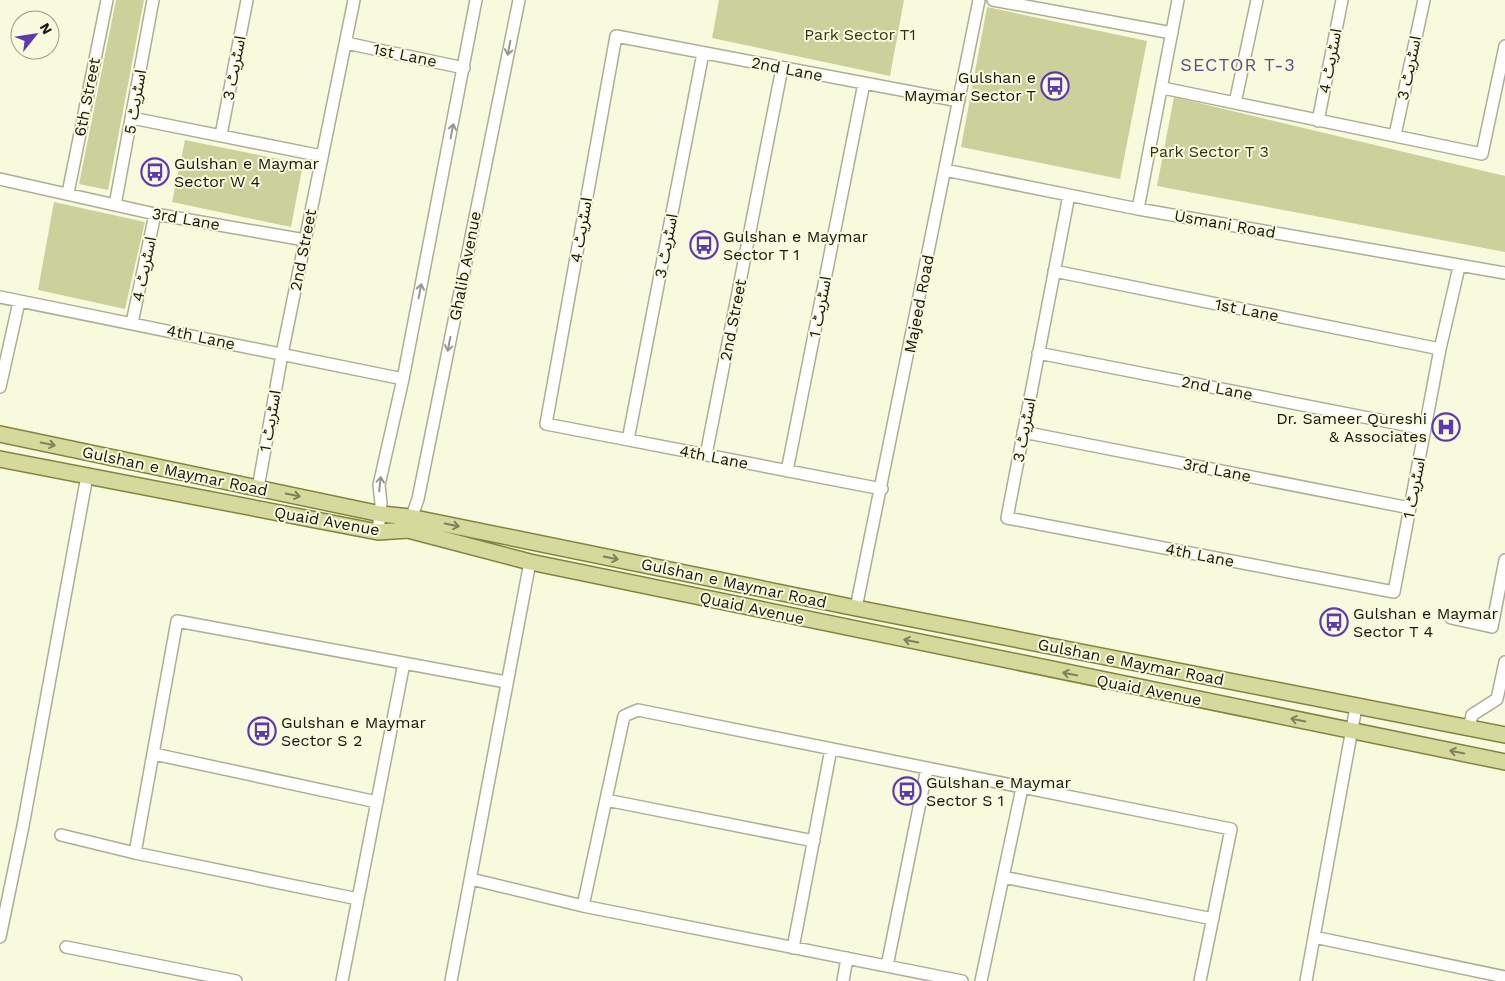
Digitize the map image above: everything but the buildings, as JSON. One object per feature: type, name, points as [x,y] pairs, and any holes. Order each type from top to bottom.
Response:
[{"type":"main road","name":"Gulshan e Maymar Road","points":[[0,434],[381,514],[409,523],[1505,735]]},
{"type":"main road","name":"Quaid Avenue","points":[[0,459],[378,532],[409,523],[530,562],[1505,762]]},
{"type":"street","name":"6th Street","points":[[68,193],[107,0]]},
{"type":"street","name":"اسٹریٹ 5","points":[[115,204],[153,0]]},
{"type":"street","name":"اسٹریٹ 3","points":[[221,135],[247,0]]},
{"type":"street","name":"2nd Street","points":[[282,354],[354,0]]},
{"type":"street","points":[[378,532],[381,514],[379,485],[403,379],[476,0]]},
{"type":"street","name":"Ghalib Avenue","points":[[409,523],[418,499],[519,0]]},
{"type":"street","name":"Majeed Road","points":[[856,608],[882,489],[979,0]]},
{"type":"street","points":[[993,0],[1038,4],[1172,33]]},
{"type":"street","points":[[1138,209],[1163,88],[1178,0]]},
{"type":"street","points":[[1235,103],[1257,0]]},
{"type":"street","name":"اسٹریٹ 4","points":[[1318,121],[1342,0]]},
{"type":"street","name":"اسٹریٹ 3","points":[[1394,135],[1424,0]]},
{"type":"street","name":"2nd Lane","points":[[616,36],[959,101]]},
{"type":"street","name":"اسٹریٹ 4","points":[[546,424],[616,36]]},
{"type":"street","name":"1st Lane","points":[[346,43],[464,68]]},
{"type":"street","points":[[1163,88],[1482,154],[1505,46]]},
{"type":"street","name":"اسٹریٹ 3","points":[[628,440],[703,53]]},
{"type":"street","name":"2nd Street","points":[[706,455],[782,68]]},
{"type":"street","name":"اسٹریٹ 1","points":[[787,471],[864,83]]},
{"type":"street","points":[[132,118],[322,156]]},
{"type":"street","name":"Usmani Road","points":[[946,170],[1138,209],[1459,267],[1505,273]]},
{"type":"street","points":[[0,179],[68,193]]},
{"type":"street","name":"3rd Lane","points":[[68,193],[155,214],[305,240]]},
{"type":"street","name":"اسٹریٹ 3","points":[[1007,518],[1069,195]]},
{"type":"street","name":"اسٹریٹ 4","points":[[132,323],[155,214]]},
{"type":"street","name":"اسٹریٹ 1","points":[[1394,592],[1440,349],[1459,267]]},
{"type":"street","name":"1st Lane","points":[[1054,271],[1440,349]]},
{"type":"street","name":"4th Lane","points":[[0,297],[403,379]]},
{"type":"street","points":[[0,387],[19,302]]},
{"type":"street","name":"2nd Lane","points":[[1038,353],[1425,429]]},
{"type":"street","name":"اسٹریٹ 1","points":[[258,488],[282,354]]},
{"type":"street","name":"4th Lane","points":[[546,424],[882,489]]},
{"type":"street","name":"3rd Lane","points":[[1023,432],[1410,508]]},
{"type":"street","points":[[0,937],[25,816],[87,476]]},
{"type":"street","name":"4th Lane","points":[[1007,518],[1394,592]]},
{"type":"street","points":[[1451,618],[1492,627],[1505,560]]},
{"type":"street","points":[[451,981],[530,562]]},
{"type":"street","points":[[134,853],[154,754],[177,621],[506,682]]},
{"type":"street","points":[[1469,728],[1472,715],[1497,700],[1505,662]]},
{"type":"street","points":[[342,981],[404,663]]},
{"type":"street","points":[[1306,981],[1356,707]]},
{"type":"street","points":[[583,906],[624,716],[638,710],[1231,829],[1200,981]]},
{"type":"street","points":[[793,948],[832,749]]},
{"type":"street","points":[[154,754],[377,802]]},
{"type":"street","points":[[886,966],[927,768]]},
{"type":"street","points":[[981,981],[1022,788]]},
{"type":"street","points":[[606,800],[814,841]]},
{"type":"street","points":[[61,835],[134,853],[358,899]]},
{"type":"street","points":[[1003,877],[1213,919]]},
{"type":"street","points":[[471,879],[583,906],[962,981]]},
{"type":"street","points":[[1314,937],[1484,977],[1505,977]]},
{"type":"street","points":[[66,947],[230,980]]},
{"type":"street","points":[[843,981],[847,958]]},
{"type":"green space","points":[[116,0],[144,0],[108,190],[79,184]]},
{"type":"green space","name":"Park Sector T1","points":[[719,0],[904,0],[890,76],[712,38]]},
{"type":"green space","points":[[987,7],[1147,41],[1120,179],[961,147]]},
{"type":"green space","name":"Park Sector T 3","points":[[1174,97],[1505,176],[1505,252],[1157,186]]},
{"type":"green space","points":[[185,140],[303,164],[291,227],[172,202]]},
{"type":"green space","points":[[54,202],[145,222],[125,309],[38,290]]},
{"type":"place","name":"Gulshan e Maymar Sector T","points":[[1055,86]]},
{"type":"place","name":"Gulshan e Maymar Sector W 4","points":[[155,172]]},
{"type":"place","name":"Gulshan e Maymar Sector T 1","points":[[704,245]]},
{"type":"place","name":"Dr. Sameer Qureshi & Associates","points":[[1446,427]]},
{"type":"place","name":"Gulshan e Maymar Sector T 4","points":[[1334,622]]},
{"type":"place","name":"Gulshan e Maymar Sector S 2","points":[[262,731]]},
{"type":"place","name":"Gulshan e Maymar Sector S 1","points":[[907,791]]},
{"type":"district","name":"SECTOR T-3","points":[[1238,64]]}]
